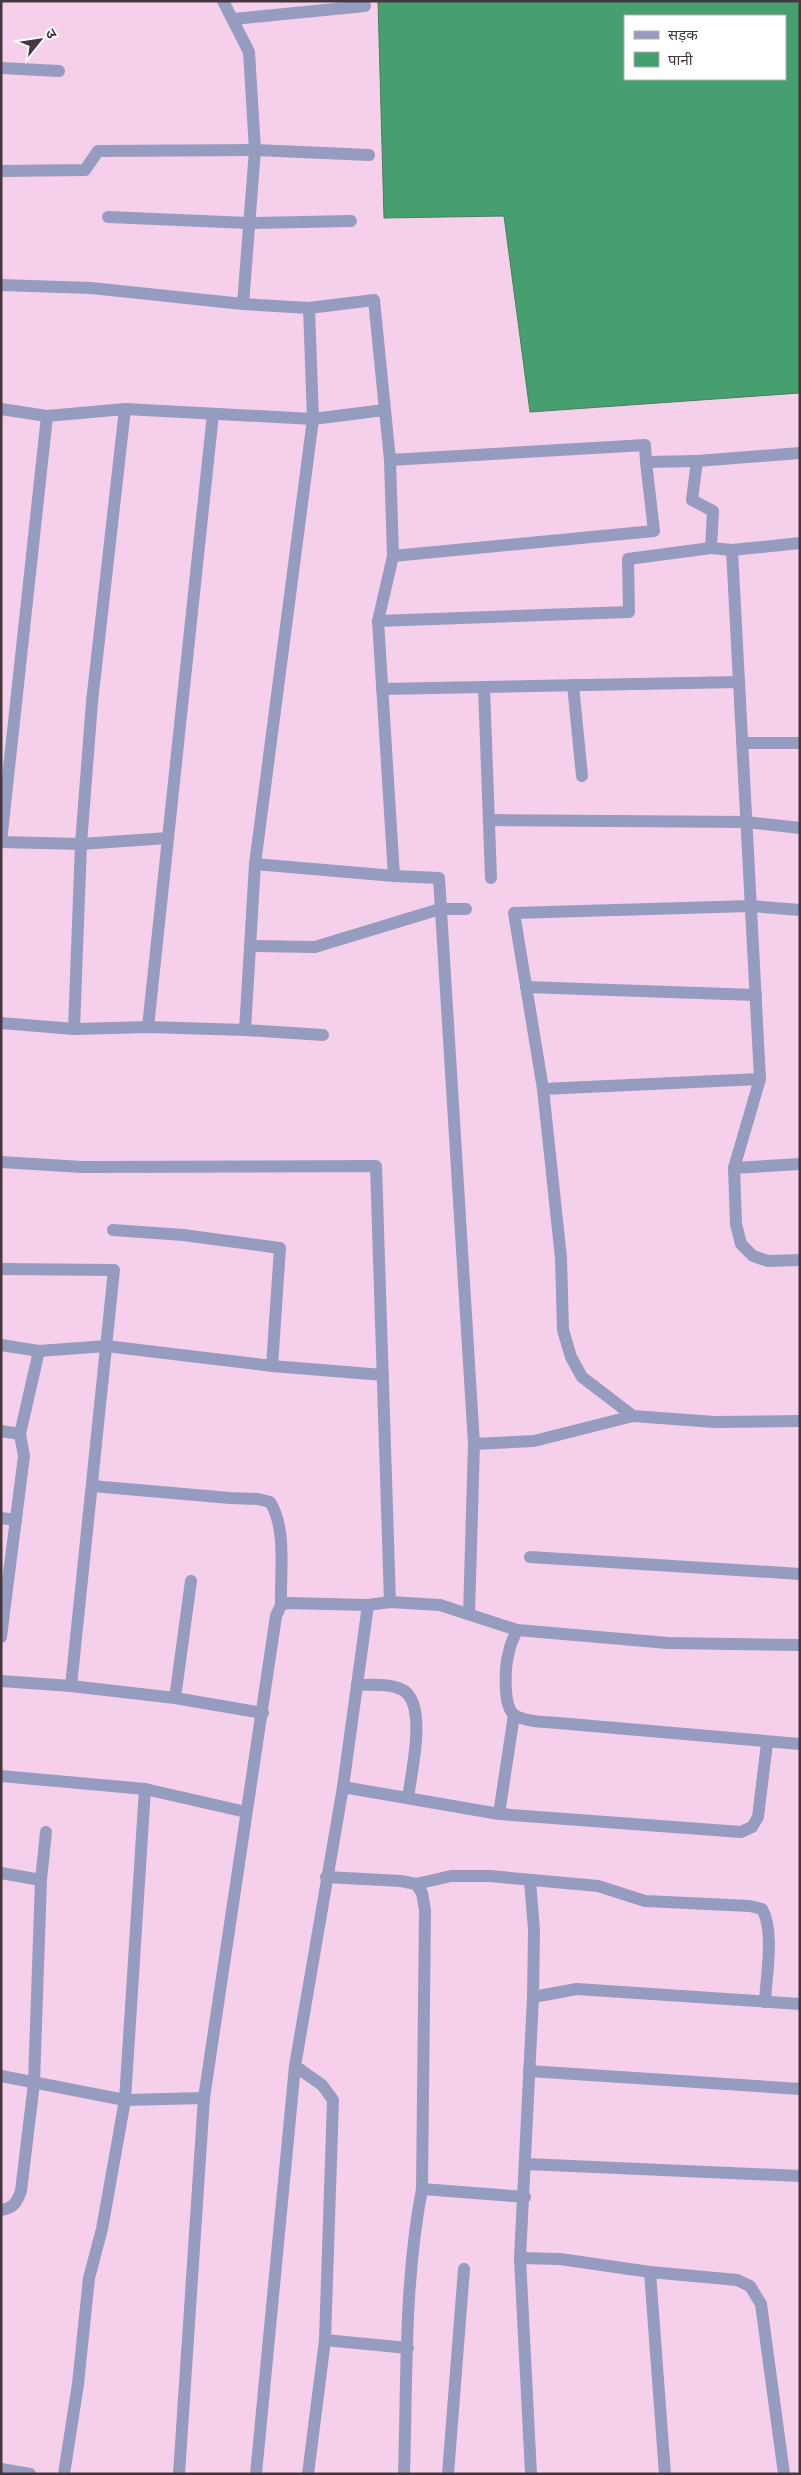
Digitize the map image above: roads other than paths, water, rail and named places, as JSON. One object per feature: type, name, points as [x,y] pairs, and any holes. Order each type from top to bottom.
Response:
[{"type":"street","points":[[223,1],[249,52],[255,150],[243,304]]},
{"type":"street","points":[[234,20],[365,6]]},
{"type":"street","points":[[1,68],[59,71]]},
{"type":"street","points":[[1,171],[85,170],[98,150],[255,150],[369,156]]},
{"type":"street","points":[[108,217],[248,223],[351,221]]},
{"type":"street","points":[[1,285],[91,288],[243,304],[309,308],[374,300],[390,460],[392,556],[378,621],[394,876]]},
{"type":"street","points":[[245,1030],[255,864],[313,420],[309,308]]},
{"type":"street","points":[[1,409],[47,416],[124,408],[313,420],[384,410]]},
{"type":"street","points":[[74,1029],[81,844],[92,702],[124,408]]},
{"type":"street","points":[[148,1027],[213,414]]},
{"type":"street","points":[[47,416],[5,769],[1,842],[81,844],[168,838]]},
{"type":"street","points":[[390,460],[645,446],[654,531],[392,556]]},
{"type":"street","points":[[646,462],[697,461],[800,453]]},
{"type":"street","points":[[697,461],[692,500],[713,511],[711,548]]},
{"type":"street","points":[[378,621],[630,612],[628,558],[711,548],[732,550],[800,543]]},
{"type":"street","points":[[732,550],[760,1079],[734,1168],[736,1224],[741,1244],[753,1256],[768,1261],[800,1260]]},
{"type":"street","points":[[382,688],[739,682]]},
{"type":"street","points":[[573,685],[582,776]]},
{"type":"street","points":[[484,687],[491,878]]},
{"type":"street","points":[[742,743],[800,743]]},
{"type":"street","points":[[489,820],[747,822],[800,828]]},
{"type":"street","points":[[255,864],[439,878],[474,1444],[469,1614]]},
{"type":"street","points":[[633,1416],[582,1377],[571,1357],[562,1330],[562,1258],[543,1089],[514,913],[751,906],[800,910]]},
{"type":"street","points":[[250,946],[315,947],[440,909],[466,909]]},
{"type":"street","points":[[526,987],[756,995]]},
{"type":"street","points":[[1,1023],[74,1029],[148,1027],[323,1035]]},
{"type":"street","points":[[543,1089],[760,1079]]},
{"type":"street","points":[[1,1162],[82,1167],[376,1166],[390,1602]]},
{"type":"street","points":[[734,1168],[800,1164]]},
{"type":"street","points":[[114,1230],[183,1235],[280,1248],[272,1366]]},
{"type":"street","points":[[1,1269],[114,1270],[72,1686]]},
{"type":"street","points":[[1,1346],[39,1351],[106,1346],[272,1366],[383,1375]]},
{"type":"street","points":[[1,1637],[3,1597],[16,1520],[24,1456],[20,1434],[39,1351]]},
{"type":"street","points":[[474,1444],[534,1441],[633,1416],[714,1422],[800,1421]]},
{"type":"street","points":[[1,1431],[20,1434]]},
{"type":"street","points":[[92,1486],[258,1499],[270,1502],[275,1510],[280,1527],[280,1606],[276,1616],[204,2098],[179,2474]]},
{"type":"street","points":[[1,1518],[16,1520]]},
{"type":"street","points":[[530,1557],[800,1574]]},
{"type":"street","points":[[175,1698],[191,1581]]},
{"type":"street","points":[[280,1606],[287,1603],[368,1605],[390,1602],[440,1605],[517,1630],[668,1643],[800,1646]]},
{"type":"street","points":[[256,2474],[295,2066],[343,1787],[368,1605]]},
{"type":"street","points":[[517,1630],[508,1653],[506,1680],[508,1708],[514,1715],[528,1720],[767,1743],[800,1744]]},
{"type":"street","points":[[1,1681],[72,1686],[175,1698],[263,1713]]},
{"type":"street","points":[[357,1685],[389,1686],[402,1690],[411,1697],[417,1727],[408,1798]]},
{"type":"street","points":[[499,1814],[514,1715]]},
{"type":"street","points":[[343,1787],[499,1814],[741,1832],[752,1827],[758,1817],[767,1743]]},
{"type":"street","points":[[1,1776],[145,1789],[246,1812]]},
{"type":"street","points":[[64,2474],[78,2384],[89,2278],[102,2229],[125,2100],[145,1789]]},
{"type":"street","points":[[1,2210],[16,2203],[21,2191],[34,2083],[41,1880],[46,1832]]},
{"type":"street","points":[[1,1873],[41,1880]]},
{"type":"street","points":[[326,1877],[401,1881],[416,1884],[451,1876],[490,1876],[598,1886],[645,1901],[750,1906],[762,1909],[766,1917],[768,1932],[765,2002]]},
{"type":"street","points":[[530,1881],[534,1930],[533,1997],[525,2197],[520,2258],[531,2474]]},
{"type":"street","points":[[404,2474],[408,2348],[416,2217],[422,2189],[425,1910],[422,1894],[416,1884]]},
{"type":"street","points":[[533,1997],[577,1989],[800,2004]]},
{"type":"street","points":[[295,2066],[322,2085],[333,2100],[325,2340],[308,2474]]},
{"type":"street","points":[[529,2071],[800,2088]]},
{"type":"street","points":[[1,2076],[125,2100],[204,2098]]},
{"type":"street","points":[[526,2164],[800,2176]]},
{"type":"street","points":[[422,2189],[525,2197]]},
{"type":"street","points":[[520,2258],[560,2259],[650,2272],[737,2280],[750,2286],[762,2304],[784,2474]]},
{"type":"street","points":[[448,2474],[464,2269]]},
{"type":"street","points":[[650,2272],[665,2474]]},
{"type":"street","points":[[325,2340],[408,2348]]},
{"type":"street","points":[[1,2469],[30,2474]]},
{"type":"water","points":[[378,1],[800,1],[800,393],[530,412],[504,216],[384,218]]}]
